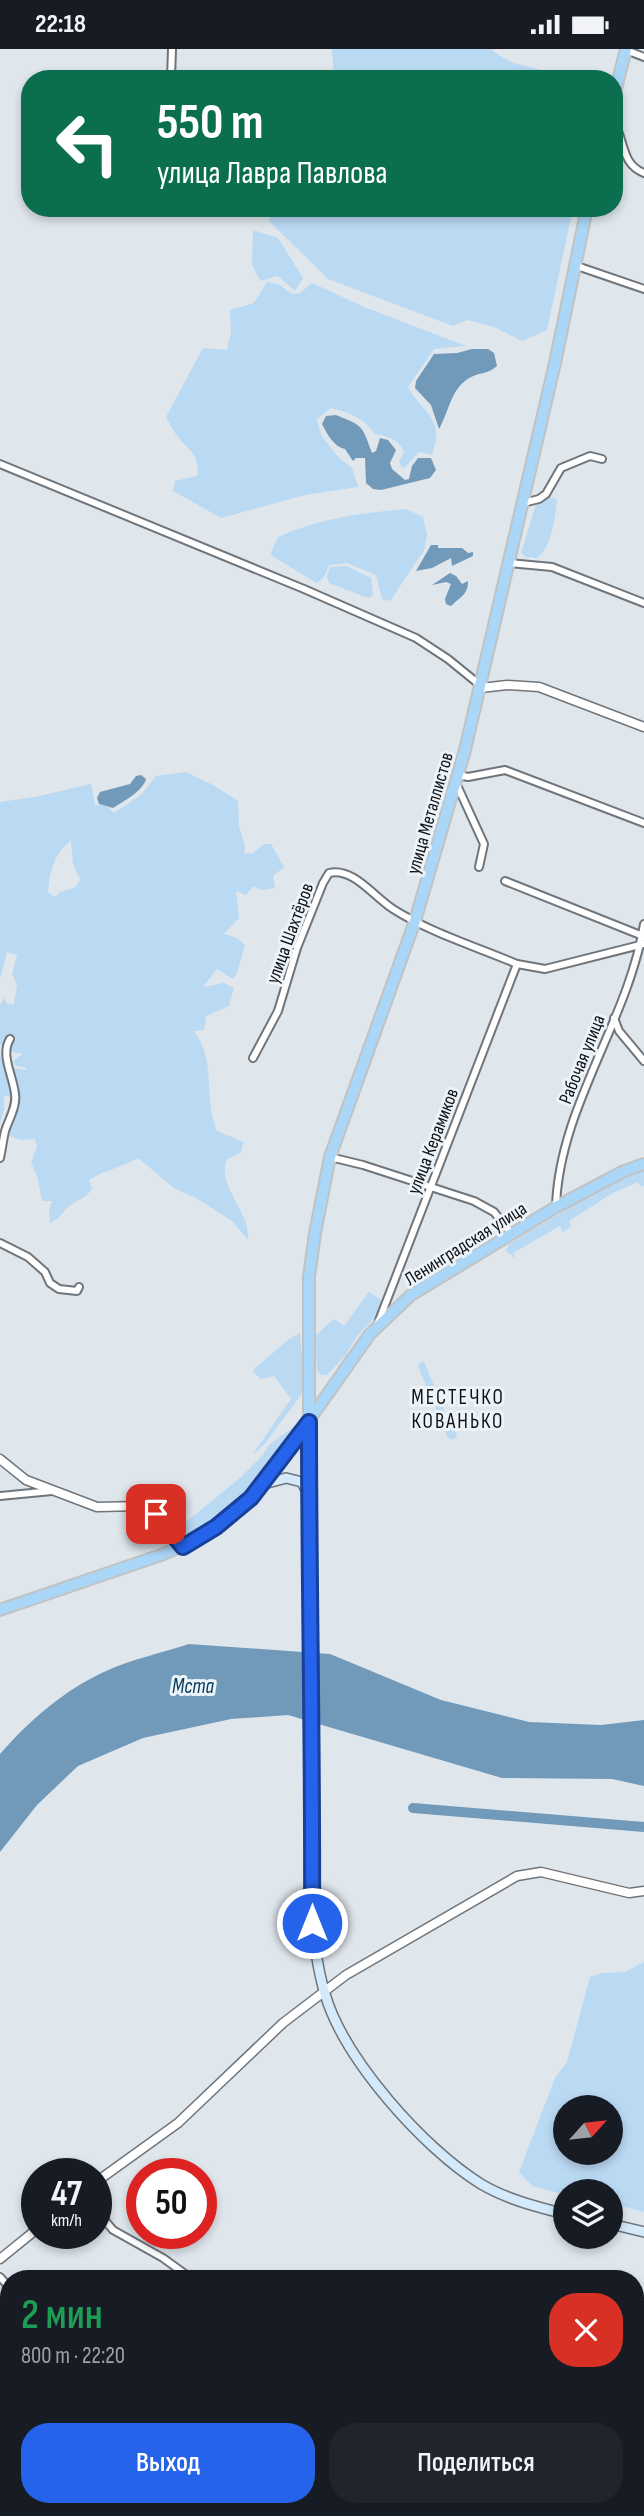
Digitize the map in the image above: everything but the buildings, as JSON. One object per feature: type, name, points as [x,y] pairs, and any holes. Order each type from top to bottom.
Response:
[{"type":"main road","points":[[621,70],[626,49]]},
{"type":"main road","name":"улица Металлистов","points":[[309,1422],[309,1277],[316,1223],[330,1157],[415,921],[457,779],[481,687],[555,363],[585,217]]},
{"type":"main road","name":"Ленинградская улица","points":[[0,1610],[183,1547],[216,1527],[251,1498],[264,1483],[376,1328],[422,1287],[556,1207],[624,1171],[644,1164]]},
{"type":"main road","points":[[309,1422],[312,1923],[324,1993],[337,2025],[363,2067],[435,2148],[481,2184],[532,2206],[553,2211]]},
{"type":"main road","points":[[264,1483],[286,1478],[302,1482],[309,1495]]},
{"type":"main road","points":[[623,2227],[644,2232]]},
{"type":"street","points":[[171,70],[172,49]]},
{"type":"street","points":[[626,49],[644,57]]},
{"type":"street","points":[[623,144],[626,158],[635,170],[644,173]]},
{"type":"street","points":[[574,265],[644,289]]},
{"type":"street","points":[[523,503],[539,499],[545,494],[561,468],[590,456],[602,459]]},
{"type":"street","points":[[0,464],[416,638],[448,659],[481,687],[539,687],[644,727]]},
{"type":"street","points":[[509,563],[552,567],[644,603]]},
{"type":"street","points":[[480,867],[484,844],[457,779],[505,770],[644,823]]},
{"type":"street","name":"улица Шахтёров","points":[[253,1058],[278,1011],[297,949],[329,873],[339,870],[350,876],[392,909],[415,921]]},
{"type":"street","points":[[505,881],[642,940]]},
{"type":"street","points":[[415,921],[517,964],[545,969],[642,940]]},
{"type":"street","name":"Рабочая улица","points":[[556,1207],[557,1179],[571,1129],[636,963],[644,925]]},
{"type":"street","name":"улица Керамиков","points":[[376,1328],[517,964]]},
{"type":"street","points":[[614,1018],[619,1031],[644,1061]]},
{"type":"street","points":[[0,1158],[4,1134],[16,1100],[15,1090],[2,1057],[2,1047],[10,1039]]},
{"type":"street","points":[[330,1157],[363,1164],[474,1201],[494,1212],[512,1234]]},
{"type":"street","points":[[1,1245],[27,1257],[45,1272],[50,1283],[59,1289],[76,1291],[79,1287]]},
{"type":"street","points":[[0,1459],[26,1479],[97,1507],[141,1506],[156,1514],[183,1547]]},
{"type":"street","points":[[0,1496],[52,1491]]},
{"type":"street","points":[[112,2170],[178,2123],[283,2023],[346,1975],[517,1876],[541,1872],[629,1893],[644,1891]]},
{"type":"street","points":[[112,2229],[180,2270]]},
{"type":"street","points":[[0,2259],[21,2242]]},
{"type":"shaded area","points":[[332,49],[491,49],[509,61],[539,70],[333,70]]},
{"type":"shaded area","points":[[272,217],[571,217],[547,330],[522,341],[494,327],[468,320],[453,326],[328,279],[268,220]]},
{"type":"shaded area","points":[[253,230],[278,238],[303,278],[295,291],[278,276],[260,281],[252,264]]},
{"type":"shaded area","points":[[267,282],[278,284],[292,294],[300,293],[312,283],[364,307],[466,346],[434,349],[408,387],[435,425],[436,437],[432,455],[419,452],[403,469],[399,462],[404,452],[396,441],[375,434],[366,423],[356,417],[331,408],[317,419],[321,435],[339,458],[352,468],[358,487],[305,495],[221,518],[173,491],[175,481],[197,476],[198,469],[193,454],[176,435],[166,417],[203,348],[227,350],[231,332],[230,310],[254,303]]},
{"type":"shaded area","points":[[548,496],[557,499],[549,539],[537,558],[526,557],[521,553],[537,501]]},
{"type":"shaded area","points":[[406,509],[423,517],[427,535],[424,550],[390,601],[382,599],[376,575],[347,563],[329,565],[324,577],[317,583],[272,556],[271,552],[278,537],[295,530],[341,517]]},
{"type":"shaded area","points":[[346,566],[371,578],[373,595],[368,598],[329,583],[327,577],[330,567]]},
{"type":"shaded area","points":[[186,772],[238,801],[244,854],[253,853],[264,844],[271,844],[284,867],[273,876],[275,888],[261,890],[253,886],[246,895],[236,891],[239,918],[224,934],[237,938],[245,945],[237,973],[233,979],[217,969],[203,987],[224,983],[234,988],[229,1006],[206,1016],[204,1030],[194,1031],[201,1043],[208,1067],[211,1106],[217,1131],[244,1142],[240,1153],[226,1160],[225,1171],[230,1191],[245,1220],[248,1240],[232,1221],[196,1198],[174,1188],[138,1158],[89,1180],[92,1188],[87,1195],[71,1204],[50,1223],[52,1201],[42,1201],[37,1175],[31,1163],[37,1147],[35,1139],[21,1140],[7,1135],[15,1109],[12,1097],[4,1096],[0,1123],[0,1056],[12,1067],[27,1070],[25,1067],[16,1066],[13,1061],[23,1054],[8,1051],[0,1044],[0,1004],[5,998],[7,1004],[14,1004],[17,985],[12,974],[17,955],[7,952],[0,979],[0,802],[91,784],[95,805],[106,806],[114,813],[142,794],[156,776]],"holes":[[[71,840],[73,864],[80,880],[76,887],[60,892],[55,897],[48,892],[52,870],[57,857]]]},
{"type":"shaded area","points":[[644,1171],[644,1186],[641,1187],[638,1182],[611,1194],[569,1221],[571,1226],[563,1232],[560,1226],[513,1253],[516,1259],[506,1251],[509,1244],[575,1204]]},
{"type":"shaded area","points":[[369,1292],[383,1301],[376,1316],[357,1336],[345,1356],[327,1375],[321,1375],[317,1371],[316,1335],[334,1319],[344,1326]]},
{"type":"shaded area","points":[[300,1333],[304,1380],[301,1395],[264,1445],[253,1454],[291,1399],[274,1376],[261,1379],[253,1370]]},
{"type":"shaded area","points":[[422,1361],[457,1435],[454,1440],[448,1438],[418,1366]]},
{"type":"shaded area","points":[[300,1422],[274,1462],[239,1503],[210,1525],[179,1537],[180,1527],[240,1478],[269,1445]]},
{"type":"shaded area","points":[[644,1962],[644,2212],[623,2206],[623,2179],[553,2179],[553,2192],[532,2186],[519,2172],[555,2078],[567,2062],[590,1977],[602,1973],[625,1972]]},
{"type":"water","points":[[488,349],[494,353],[497,366],[464,381],[451,400],[439,429],[431,405],[415,388],[416,381],[434,354]]},
{"type":"water","points":[[336,415],[361,428],[372,453],[376,451],[380,438],[388,440],[396,450],[390,463],[392,469],[405,480],[409,479],[412,466],[418,458],[431,458],[436,470],[430,478],[381,490],[373,489],[366,483],[365,458],[356,458],[353,461],[345,449],[337,446],[331,439],[322,424],[326,416]]},
{"type":"water","points":[[431,545],[438,545],[438,548],[462,548],[468,553],[473,552],[473,556],[452,566],[451,558],[432,568],[416,571]]},
{"type":"water","points":[[450,573],[462,584],[468,581],[465,593],[451,606],[446,604],[445,599],[451,584],[446,582],[432,585]]},
{"type":"water","points":[[141,775],[146,779],[144,783],[127,799],[113,808],[99,804],[97,798],[100,792],[130,784],[136,776]]},
{"type":"water","name":"Мста","points":[[189,1644],[330,1654],[441,1700],[529,1722],[601,1725],[644,1720],[644,1786],[612,1779],[502,1778],[288,1715],[231,1719],[143,1738],[78,1766],[37,1805],[0,1852],[0,1754],[23,1729],[76,1687],[126,1663]]},
{"type":"waterway","points":[[413,1808],[644,1827]]},
{"type":"district","name":"МЕСТЕЧКО КОВАНЬКО","points":[[458,1409]]},
{"type":"route","points":[[156,1514],[183,1547],[216,1527],[251,1498],[309,1422],[312,1923]]}]
